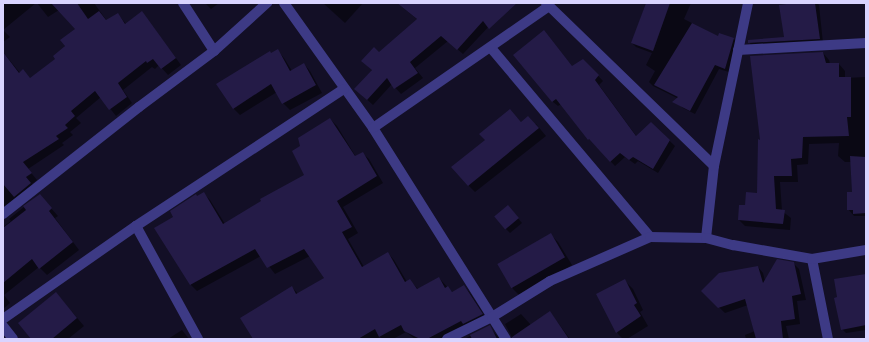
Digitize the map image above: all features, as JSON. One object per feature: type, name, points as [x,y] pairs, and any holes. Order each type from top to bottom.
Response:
[{"type":"street","points":[[183,3],[214,51]]},
{"type":"street","points":[[3,214],[139,107],[214,51],[267,3]]},
{"type":"street","points":[[284,3],[372,128],[506,339]]},
{"type":"street","points":[[706,238],[714,166],[748,3]]},
{"type":"street","points":[[372,128],[491,48],[548,4],[714,166]]},
{"type":"street","points":[[738,50],[866,43]]},
{"type":"street","points":[[491,48],[650,237]]},
{"type":"street","points":[[3,319],[136,226],[344,89]]},
{"type":"street","points":[[136,226],[198,339]]},
{"type":"street","points":[[447,339],[492,316],[550,281],[650,237],[706,238],[733,245],[812,259],[866,250]]},
{"type":"street","points":[[812,259],[828,339]]},
{"type":"street","points":[[3,326],[13,339]]},
{"type":"building","points":[[51,3],[77,3],[88,19],[99,11],[106,20],[118,13],[125,24],[142,11],[176,58],[161,69],[153,59],[147,63],[146,61],[118,83],[127,97],[109,110],[95,91],[71,111],[75,116],[65,125],[68,128],[56,136],[59,139],[23,162],[32,173],[26,177],[31,183],[14,197],[3,184],[3,52],[19,73],[23,69],[30,78],[55,59],[53,56],[65,46],[60,40],[75,29]]},
{"type":"building","points":[[397,3],[517,3],[489,29],[483,21],[457,50],[441,36],[410,62],[418,73],[394,89],[387,78],[367,100],[354,89],[372,70],[361,61],[374,47],[379,52],[417,19]]},
{"type":"building","points":[[646,3],[670,3],[653,51],[631,43]]},
{"type":"building","points":[[815,3],[820,39],[748,43],[748,40],[784,37],[779,5]]},
{"type":"building","points":[[692,23],[718,36],[719,33],[734,38],[725,69],[715,65],[690,111],[672,102],[678,97],[654,85]]},
{"type":"building","points":[[544,30],[572,66],[583,59],[599,75],[595,80],[636,136],[651,122],[670,140],[653,169],[633,157],[629,160],[620,153],[610,162],[589,139],[588,140],[556,99],[552,102],[513,55]]},
{"type":"building","points":[[278,49],[290,71],[304,63],[316,85],[282,104],[271,84],[233,109],[216,84],[270,51],[271,53]]},
{"type":"building","points":[[823,52],[826,63],[839,63],[839,77],[851,77],[851,117],[847,117],[849,136],[803,137],[802,158],[791,159],[792,176],[774,176],[776,209],[785,210],[783,224],[738,220],[739,205],[745,205],[746,192],[757,193],[758,139],[760,140],[750,56]]},
{"type":"building","points":[[510,109],[521,122],[528,116],[539,128],[468,186],[451,167],[485,140],[479,134]]},
{"type":"building","points":[[330,118],[355,156],[363,152],[377,176],[337,201],[352,227],[342,232],[362,267],[388,252],[405,282],[410,279],[417,289],[439,277],[445,288],[448,286],[452,292],[464,285],[483,314],[463,324],[461,321],[427,339],[418,338],[404,331],[401,325],[379,337],[375,329],[358,339],[253,339],[240,318],[292,286],[296,294],[324,278],[304,249],[267,268],[255,249],[190,285],[154,228],[173,217],[170,211],[196,194],[197,196],[204,192],[223,224],[261,201],[260,199],[304,175],[292,151],[300,146],[298,138]]},
{"type":"building","points":[[850,156],[866,157],[866,213],[853,214],[853,210],[847,210],[847,192],[852,192]]},
{"type":"building","points":[[40,194],[52,208],[49,211],[73,242],[39,269],[32,259],[3,283],[3,228],[26,210],[23,206]]},
{"type":"building","points":[[508,205],[519,218],[505,230],[494,217]]},
{"type":"building","points":[[551,233],[565,257],[511,288],[497,264]]},
{"type":"building","points":[[777,259],[794,262],[801,294],[792,296],[795,319],[781,321],[783,339],[756,339],[745,299],[718,308],[701,291],[719,273],[758,266],[763,283]]},
{"type":"building","points":[[866,274],[866,325],[841,330],[834,298],[837,297],[834,279]]},
{"type":"building","points":[[625,279],[637,303],[634,305],[641,316],[616,333],[596,294]]},
{"type":"building","points":[[56,292],[77,318],[52,339],[31,339],[18,323]]},
{"type":"building","points":[[550,311],[569,339],[512,339],[512,337]]},
{"type":"building","points":[[490,325],[497,339],[472,339],[470,335]]}]
